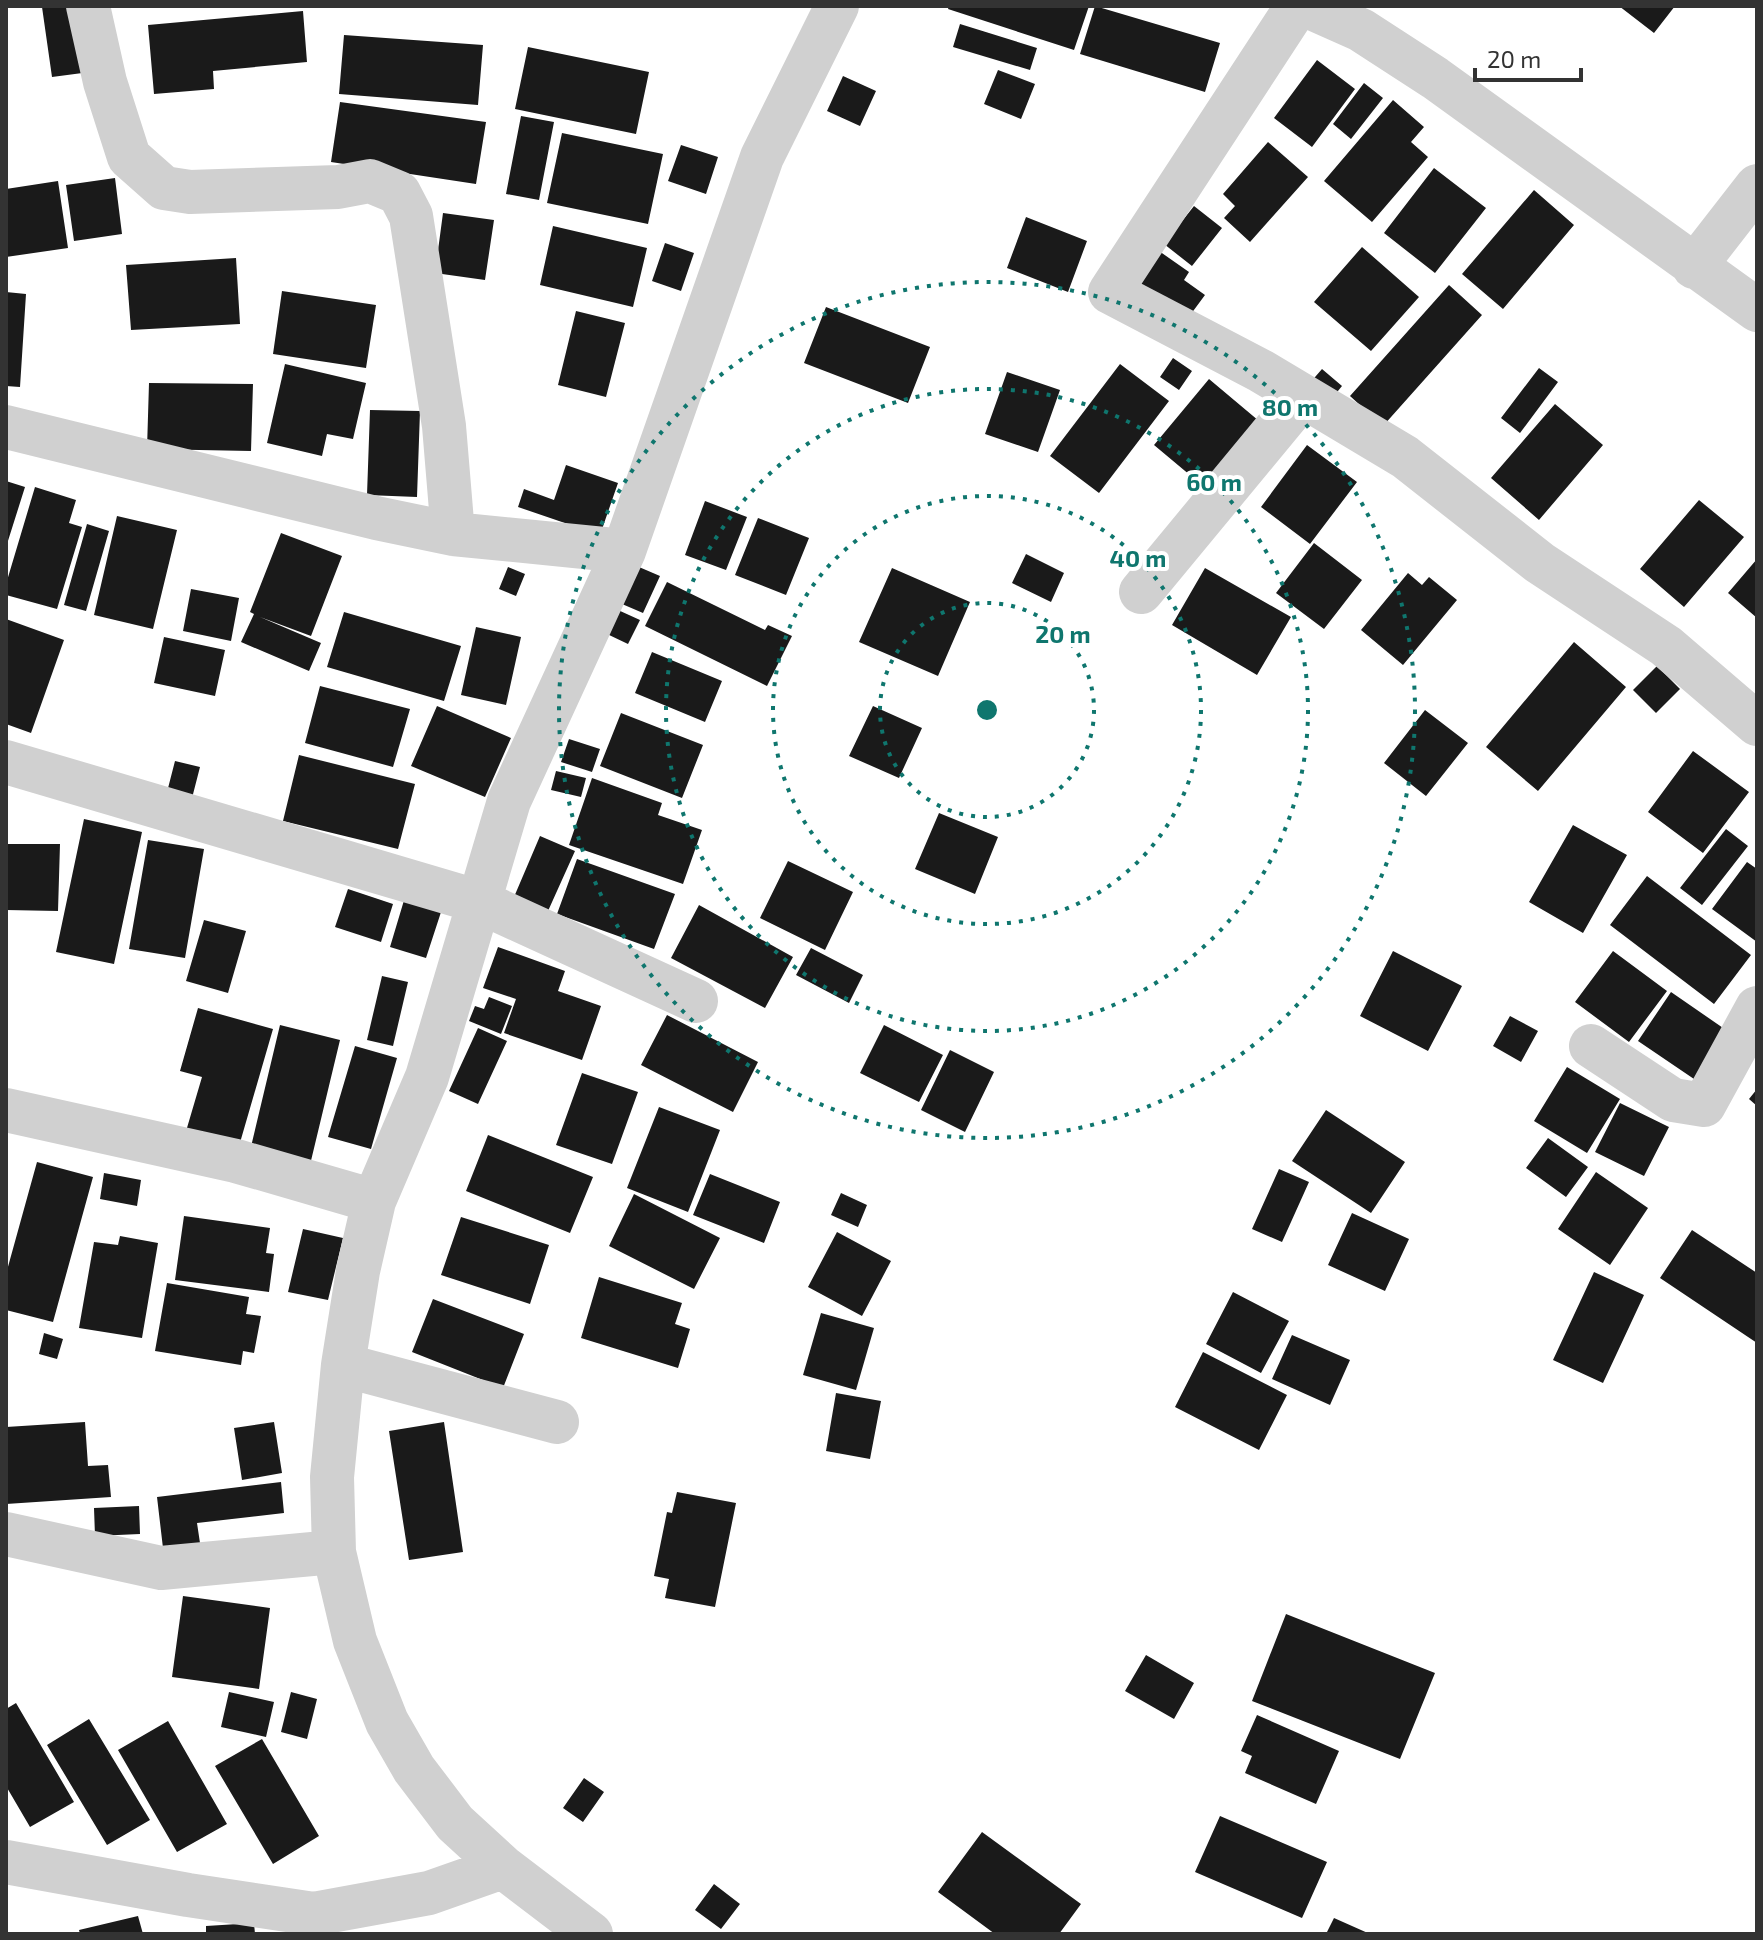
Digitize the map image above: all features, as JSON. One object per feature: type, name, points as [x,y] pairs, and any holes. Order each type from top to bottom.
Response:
[{"type":"street","points":[[88,6],[105,82],[129,157],[164,188],[190,192],[338,187],[370,181],[399,193],[411,216],[444,426],[453,534]]},
{"type":"street","points":[[591,1934],[503,1867],[455,1823],[414,1769],[387,1722],[355,1641],[334,1552],[332,1477],[343,1365],[358,1271],[374,1201],[427,1077],[509,801],[624,551],[762,157],[837,6]]},
{"type":"street","points":[[1297,6],[1110,292],[1303,396],[1405,457],[1540,563],[1666,646],[1757,724]]},
{"type":"street","points":[[1307,6],[1361,30],[1435,78],[1757,310]]},
{"type":"street","points":[[1694,267],[1757,186]]},
{"type":"street","points":[[1141,592],[1303,396]]},
{"type":"street","points":[[6,427],[453,534],[624,551]]},
{"type":"street","points":[[6,762],[480,902],[696,1001]]},
{"type":"street","points":[[1591,1046],[1673,1100],[1704,1105],[1757,1008]]},
{"type":"street","points":[[6,1110],[236,1161],[374,1201]]},
{"type":"street","points":[[343,1365],[557,1422]]},
{"type":"street","points":[[6,1534],[161,1568],[334,1552]]},
{"type":"street","points":[[6,1862],[314,1914],[429,1893],[503,1867]]},
{"type":"building","points":[[81,6],[90,72],[52,77],[42,7]]},
{"type":"building","points":[[949,6],[1089,6],[1074,50],[948,9]]},
{"type":"building","points":[[1095,6],[1220,43],[1205,92],[1080,54]]},
{"type":"building","points":[[1619,6],[1675,6],[1654,33]]},
{"type":"building","points":[[303,11],[307,62],[213,71],[214,89],[154,94],[148,25]]},
{"type":"building","points":[[960,24],[1037,48],[1030,70],[953,47]]},
{"type":"building","points":[[344,35],[483,45],[478,105],[339,94]]},
{"type":"building","points":[[528,47],[649,72],[636,134],[515,109]]},
{"type":"building","points":[[1317,60],[1355,89],[1312,147],[1274,118]]},
{"type":"building","points":[[998,70],[1035,84],[1021,119],[984,104]]},
{"type":"building","points":[[843,76],[876,91],[860,126],[827,111]]},
{"type":"building","points":[[1364,83],[1383,98],[1351,139],[1333,124]]},
{"type":"building","points":[[1393,100],[1424,127],[1411,142],[1428,157],[1372,222],[1324,181]]},
{"type":"building","points":[[340,102],[486,122],[476,184],[331,162]]},
{"type":"building","points":[[521,116],[554,122],[539,200],[506,194]]},
{"type":"building","points":[[562,133],[663,154],[648,224],[547,203]]},
{"type":"building","points":[[1268,142],[1308,177],[1250,242],[1224,218],[1235,206],[1223,194]]},
{"type":"building","points":[[681,145],[718,157],[706,194],[668,181]]},
{"type":"building","points":[[1434,168],[1486,208],[1435,273],[1384,233]]},
{"type":"building","points":[[115,178],[122,234],[74,241],[66,185]]},
{"type":"building","points":[[58,181],[68,248],[6,257],[6,189]]},
{"type":"building","points":[[1534,190],[1574,225],[1503,309],[1462,274]]},
{"type":"building","points":[[1194,206],[1222,228],[1192,266],[1164,244]]},
{"type":"building","points":[[443,213],[494,220],[485,280],[435,273]]},
{"type":"building","points":[[1026,217],[1087,241],[1068,292],[1007,268]]},
{"type":"building","points":[[553,226],[647,248],[633,307],[540,285]]},
{"type":"building","points":[[665,243],[694,253],[681,291],[652,281]]},
{"type":"building","points":[[1362,247],[1419,297],[1371,351],[1314,302]]},
{"type":"building","points":[[1159,251],[1189,272],[1184,280],[1205,295],[1188,318],[1137,282]]},
{"type":"building","points":[[236,258],[240,324],[131,330],[126,265]]},
{"type":"building","points":[[1449,285],[1482,315],[1383,426],[1350,396]]},
{"type":"building","points":[[282,291],[376,305],[366,368],[273,354]]},
{"type":"building","points":[[6,292],[26,294],[20,387],[6,386]]},
{"type":"building","points":[[826,307],[930,347],[908,403],[804,363]]},
{"type":"building","points":[[576,311],[625,323],[606,397],[558,385]]},
{"type":"building","points":[[1173,358],[1192,371],[1179,390],[1160,377]]},
{"type":"building","points":[[285,364],[366,383],[353,439],[327,434],[322,456],[267,443]]},
{"type":"building","points":[[1120,364],[1169,401],[1099,493],[1050,456]]},
{"type":"building","points":[[1539,368],[1558,382],[1520,433],[1501,418]]},
{"type":"building","points":[[1322,369],[1342,386],[1329,402],[1309,384]]},
{"type":"building","points":[[1007,372],[1060,390],[1038,452],[985,434]]},
{"type":"building","points":[[1209,379],[1259,421],[1203,486],[1154,445]]},
{"type":"building","points":[[149,383],[253,384],[251,451],[147,449]]},
{"type":"building","points":[[1555,404],[1603,445],[1539,520],[1491,478]]},
{"type":"building","points":[[370,410],[420,411],[417,497],[367,495]]},
{"type":"building","points":[[1307,445],[1357,482],[1310,544],[1261,507]]},
{"type":"building","points":[[566,465],[618,483],[600,535],[518,507],[524,489],[554,500]]},
{"type":"building","points":[[6,481],[25,487],[7,544],[6,544]]},
{"type":"building","points":[[35,487],[76,500],[69,523],[82,527],[57,609],[6,595],[6,584]]},
{"type":"building","points":[[1699,500],[1744,537],[1684,607],[1640,569]]},
{"type":"building","points":[[705,501],[747,517],[726,570],[685,555]]},
{"type":"building","points":[[117,516],[177,530],[153,629],[94,615]]},
{"type":"building","points":[[758,518],[809,538],[786,595],[735,575]]},
{"type":"building","points":[[87,524],[109,531],[86,611],[64,605]]},
{"type":"building","points":[[281,533],[342,556],[311,636],[260,617],[321,643],[309,671],[241,642],[254,614],[250,612]]},
{"type":"building","points":[[1314,543],[1362,580],[1324,629],[1276,593]]},
{"type":"building","points":[[1026,554],[1064,573],[1051,602],[1012,583]]},
{"type":"building","points":[[1757,559],[1757,618],[1728,593]]},
{"type":"building","points":[[632,564],[660,576],[643,613],[615,601]]},
{"type":"building","points":[[508,567],[525,574],[516,596],[499,589]]},
{"type":"building","points":[[892,568],[970,602],[938,676],[859,642]]},
{"type":"building","points":[[1205,568],[1291,617],[1257,675],[1172,625]]},
{"type":"building","points":[[1408,573],[1422,585],[1429,577],[1457,600],[1403,665],[1361,630]]},
{"type":"building","points":[[667,582],[765,630],[768,625],[792,636],[767,686],[645,626]]},
{"type":"building","points":[[191,589],[239,598],[231,641],[183,631]]},
{"type":"building","points":[[618,610],[640,620],[628,644],[607,634]]},
{"type":"building","points":[[344,612],[461,646],[444,701],[327,667]]},
{"type":"building","points":[[6,619],[64,640],[31,733],[6,724]]},
{"type":"building","points":[[476,627],[521,637],[506,705],[461,695]]},
{"type":"building","points":[[164,637],[225,650],[215,696],[154,683]]},
{"type":"building","points":[[1574,642],[1626,687],[1538,791],[1486,747]]},
{"type":"building","points":[[652,652],[722,681],[705,722],[635,693]]},
{"type":"building","points":[[1657,666],[1680,689],[1656,713],[1633,690]]},
{"type":"building","points":[[320,686],[410,709],[393,767],[305,743]]},
{"type":"building","points":[[437,706],[511,738],[485,797],[411,766]]},
{"type":"building","points":[[873,706],[922,728],[899,778],[849,756]]},
{"type":"building","points":[[1425,710],[1468,743],[1426,796],[1384,763]]},
{"type":"building","points":[[621,713],[703,745],[682,798],[600,766]]},
{"type":"building","points":[[569,739],[600,749],[592,772],[561,762]]},
{"type":"building","points":[[1693,751],[1749,792],[1703,853],[1648,812]]},
{"type":"building","points":[[299,755],[415,784],[398,849],[283,821]]},
{"type":"building","points":[[175,761],[200,767],[191,802],[166,796]]},
{"type":"building","points":[[556,771],[586,778],[581,797],[551,790]]},
{"type":"building","points":[[592,778],[662,803],[658,815],[702,830],[683,884],[569,845]]},
{"type":"building","points":[[939,813],[998,837],[975,894],[915,869]]},
{"type":"building","points":[[84,819],[142,832],[114,964],[56,952]]},
{"type":"building","points":[[1573,825],[1627,855],[1583,933],[1529,902]]},
{"type":"building","points":[[1726,829],[1748,846],[1702,905],[1680,888]]},
{"type":"building","points":[[540,836],[575,851],[548,911],[514,897]]},
{"type":"building","points":[[148,840],[204,849],[185,958],[129,949]]},
{"type":"building","points":[[6,844],[60,844],[58,911],[6,910]]},
{"type":"building","points":[[577,859],[675,894],[654,949],[557,914]]},
{"type":"building","points":[[788,861],[853,892],[825,950],[760,918]]},
{"type":"building","points":[[1747,862],[1757,869],[1757,942],[1712,909]]},
{"type":"building","points":[[1647,876],[1751,955],[1714,1004],[1610,925]]},
{"type":"building","points":[[348,889],[393,904],[381,942],[335,927]]},
{"type":"building","points":[[405,897],[442,909],[426,958],[390,947]]},
{"type":"building","points":[[699,905],[793,957],[765,1008],[671,958]]},
{"type":"building","points":[[204,920],[246,931],[228,993],[186,981]]},
{"type":"building","points":[[498,947],[565,971],[558,991],[601,1006],[582,1060],[504,1033],[516,999],[483,988]]},
{"type":"building","points":[[811,948],[863,975],[849,1003],[796,975]]},
{"type":"building","points":[[1393,951],[1462,986],[1428,1051],[1360,1016]]},
{"type":"building","points":[[1613,951],[1667,991],[1629,1042],[1575,1002]]},
{"type":"building","points":[[382,976],[408,982],[393,1046],[367,1040]]},
{"type":"building","points":[[1671,992],[1726,1030],[1694,1079],[1638,1041]]},
{"type":"building","points":[[489,997],[512,1006],[501,1034],[469,1021],[475,1006],[484,1009]]},
{"type":"building","points":[[198,1008],[273,1029],[237,1153],[184,1138],[202,1077],[180,1071]]},
{"type":"building","points":[[667,1015],[758,1062],[733,1112],[641,1065]]},
{"type":"building","points":[[1510,1016],[1538,1031],[1521,1062],[1493,1046]]},
{"type":"building","points":[[280,1025],[340,1040],[309,1169],[249,1155]]},
{"type":"building","points":[[884,1025],[943,1055],[919,1102],[860,1073]]},
{"type":"building","points":[[478,1028],[507,1041],[478,1104],[449,1091]]},
{"type":"building","points":[[355,1046],[397,1058],[371,1149],[328,1137]]},
{"type":"building","points":[[950,1050],[994,1072],[965,1132],[921,1110]]},
{"type":"building","points":[[1567,1067],[1620,1099],[1587,1153],[1534,1121]]},
{"type":"building","points":[[582,1073],[638,1092],[612,1164],[556,1145]]},
{"type":"building","points":[[1757,1089],[1757,1106],[1749,1099]]},
{"type":"building","points":[[1620,1103],[1669,1127],[1644,1176],[1595,1152]]},
{"type":"building","points":[[659,1107],[720,1130],[688,1212],[627,1188]]},
{"type":"building","points":[[1326,1110],[1405,1162],[1371,1213],[1292,1161]]},
{"type":"building","points":[[488,1135],[593,1177],[570,1233],[466,1191]]},
{"type":"building","points":[[1548,1138],[1588,1167],[1566,1197],[1526,1168]]},
{"type":"building","points":[[37,1162],[93,1177],[53,1322],[6,1310],[6,1274]]},
{"type":"building","points":[[1279,1169],[1309,1182],[1282,1242],[1252,1229]]},
{"type":"building","points":[[1596,1172],[1648,1208],[1610,1265],[1558,1229]]},
{"type":"building","points":[[104,1173],[141,1180],[137,1206],[100,1199]]},
{"type":"building","points":[[710,1174],[780,1202],[764,1243],[693,1215]]},
{"type":"building","points":[[841,1193],[867,1205],[858,1227],[831,1215]]},
{"type":"building","points":[[634,1194],[720,1238],[694,1289],[609,1246]]},
{"type":"building","points":[[1352,1213],[1409,1239],[1385,1291],[1328,1265]]},
{"type":"building","points":[[184,1216],[270,1228],[266,1253],[274,1254],[269,1292],[175,1280]]},
{"type":"building","points":[[461,1217],[549,1245],[530,1304],[441,1275]]},
{"type":"building","points":[[303,1229],[343,1238],[328,1300],[288,1292]]},
{"type":"building","points":[[1692,1230],[1757,1273],[1757,1343],[1660,1278]]},
{"type":"building","points":[[837,1232],[891,1261],[862,1316],[808,1287]]},
{"type":"building","points":[[120,1236],[158,1243],[142,1338],[79,1328],[94,1242],[118,1245]]},
{"type":"building","points":[[1594,1272],[1644,1295],[1603,1383],[1553,1360]]},
{"type":"building","points":[[599,1277],[682,1303],[675,1324],[690,1329],[678,1368],[581,1338]]},
{"type":"building","points":[[167,1283],[249,1297],[246,1314],[261,1316],[254,1353],[243,1351],[241,1365],[155,1351]]},
{"type":"building","points":[[1233,1292],[1289,1321],[1261,1373],[1206,1344]]},
{"type":"building","points":[[433,1299],[524,1334],[503,1388],[412,1352]]},
{"type":"building","points":[[821,1313],[874,1328],[856,1390],[803,1375]]},
{"type":"building","points":[[44,1333],[63,1339],[57,1359],[39,1354]]},
{"type":"building","points":[[1292,1335],[1350,1360],[1330,1405],[1272,1379]]},
{"type":"building","points":[[1203,1352],[1287,1395],[1259,1450],[1175,1407]]},
{"type":"building","points":[[836,1393],[881,1401],[870,1459],[826,1451]]},
{"type":"building","points":[[85,1422],[88,1466],[108,1465],[111,1497],[6,1504],[6,1427]]},
{"type":"building","points":[[274,1422],[282,1473],[242,1480],[234,1428]]},
{"type":"building","points":[[444,1422],[463,1552],[409,1560],[389,1431]]},
{"type":"building","points":[[281,1482],[284,1513],[197,1523],[200,1543],[163,1548],[157,1497]]},
{"type":"building","points":[[677,1492],[736,1503],[715,1607],[665,1598],[669,1579],[654,1576],[667,1512],[672,1513]]},
{"type":"building","points":[[139,1506],[140,1534],[95,1536],[94,1508]]},
{"type":"building","points":[[183,1596],[270,1608],[259,1689],[172,1677]]},
{"type":"building","points":[[1286,1614],[1435,1673],[1400,1759],[1252,1701]]},
{"type":"building","points":[[1146,1655],[1194,1683],[1174,1719],[1125,1691]]},
{"type":"building","points":[[229,1692],[274,1702],[266,1737],[221,1727]]},
{"type":"building","points":[[291,1692],[317,1699],[307,1739],[281,1732]]},
{"type":"building","points":[[16,1703],[74,1802],[30,1827],[6,1786],[6,1709]]},
{"type":"building","points":[[1257,1715],[1339,1751],[1316,1804],[1245,1773],[1252,1756],[1241,1751]]},
{"type":"building","points":[[89,1719],[150,1820],[107,1845],[47,1745]]},
{"type":"building","points":[[168,1721],[227,1824],[177,1852],[118,1750]]},
{"type":"building","points":[[262,1739],[319,1836],[273,1864],[215,1766]]},
{"type":"building","points":[[584,1778],[604,1792],[583,1822],[563,1808]]},
{"type":"building","points":[[1220,1816],[1327,1862],[1302,1918],[1195,1872]]},
{"type":"building","points":[[982,1832],[1081,1904],[1059,1934],[995,1934],[938,1892]]},
{"type":"building","points":[[714,1884],[740,1904],[721,1929],[695,1910]]},
{"type":"building","points":[[138,1916],[143,1934],[80,1934],[79,1930]]},
{"type":"building","points":[[1334,1918],[1370,1934],[1326,1934]]},
{"type":"building","points":[[254,1923],[255,1934],[206,1934],[206,1926]]}]
